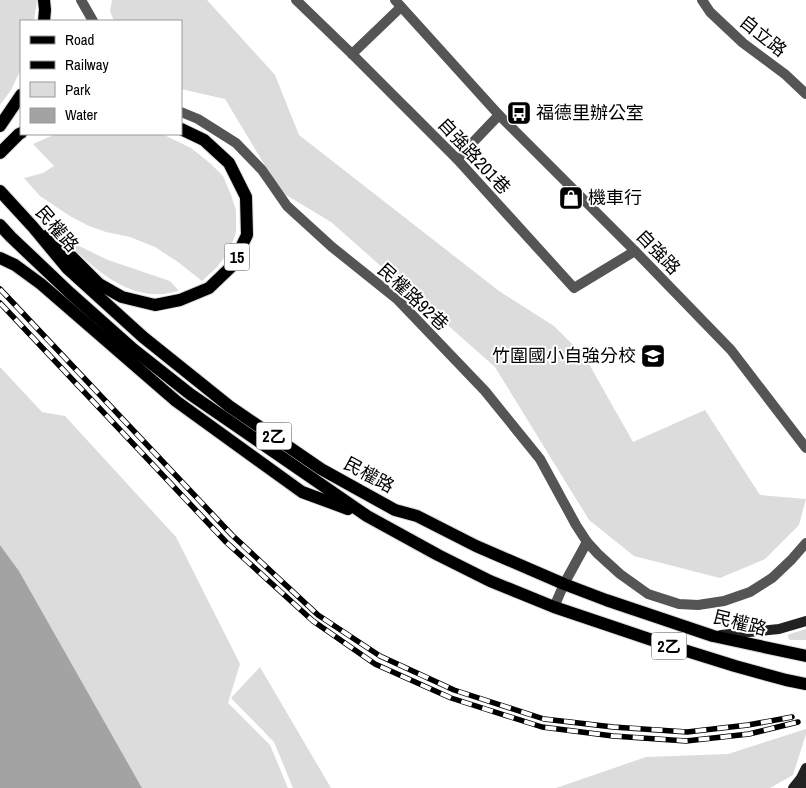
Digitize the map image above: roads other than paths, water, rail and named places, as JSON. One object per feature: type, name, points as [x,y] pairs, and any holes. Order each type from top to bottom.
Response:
[{"type":"main road","points":[[44,0],[44,20]]},
{"type":"main road","points":[[0,126],[20,96]]},
{"type":"main road","name":"15","points":[[32,227],[60,246],[99,284],[122,297],[155,305],[180,300],[209,288],[232,266],[247,236],[246,197],[229,163],[204,140],[182,129]]},
{"type":"main road","points":[[0,152],[20,133]]},
{"type":"main road","name":"民權路","points":[[0,191],[67,268],[143,337],[229,406],[321,468],[395,510],[417,516],[476,546],[564,584],[713,636],[803,656]]},
{"type":"main road","name":"民權路","points":[[0,225],[70,293],[133,349],[190,394],[367,516],[490,581],[554,607],[658,642],[786,680],[806,684]]},
{"type":"main road","points":[[0,258],[15,265],[41,284],[176,402],[302,492],[367,516]]},
{"type":"street","points":[[81,0],[92,20]]},
{"type":"street","name":"自強路201巷","points":[[296,0],[457,159],[574,288],[635,251]]},
{"type":"street","name":"自立路","points":[[702,0],[710,12],[743,43],[786,75],[806,94]]},
{"type":"street","points":[[352,54],[398,3]]},
{"type":"street","name":"自強路","points":[[398,3],[498,115],[635,251],[731,350],[806,448]]},
{"type":"street","name":"民權路92巷","points":[[182,112],[198,119],[236,143],[262,170],[287,206],[332,247],[396,299],[485,391],[540,459],[587,542]]},
{"type":"street","points":[[457,159],[498,115]]},
{"type":"street","points":[[554,607],[587,542],[620,574],[648,594],[679,604],[698,605],[724,601],[750,592],[772,578],[806,542]]},
{"type":"street","points":[[713,636],[780,629],[806,621]]},
{"type":"street","points":[[793,788],[806,768]]},
{"type":"street","points":[[804,788],[806,780]]},
{"type":"water","points":[[0,545],[19,571],[142,788],[0,788]]},
{"type":"railway","points":[[0,289],[232,535],[318,615],[380,656],[454,690],[544,719],[613,727],[687,732],[748,725],[792,717]]},
{"type":"railway","points":[[0,303],[226,542],[313,621],[375,664],[451,698],[542,727],[613,736],[686,741],[749,734],[798,722]]},
{"type":"place","name":"福德里辦公室","points":[[519,113]]},
{"type":"place","name":"機車行","points":[[571,198]]},
{"type":"place","name":"竹圍國小自強分校","points":[[653,356]]}]
